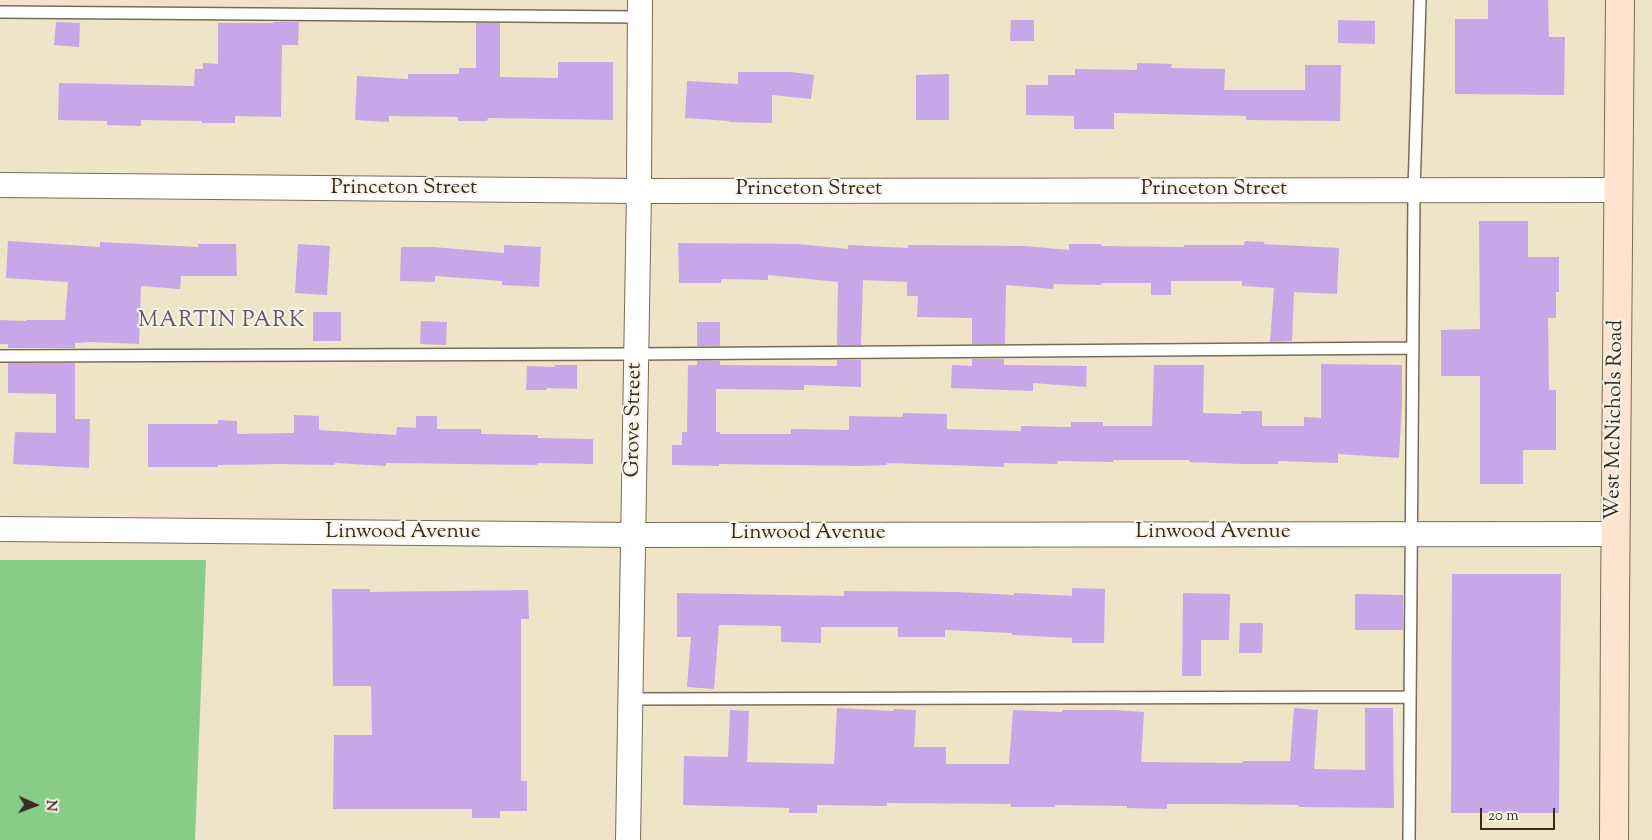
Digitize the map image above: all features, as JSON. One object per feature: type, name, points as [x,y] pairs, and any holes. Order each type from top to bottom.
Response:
[{"type":"main road","name":"West McNichols Road","points":[[1614,840],[1620,0]]},
{"type":"street","name":"Grove Street","points":[[628,840],[639,191],[640,9]]},
{"type":"street","name":"Princeton Street","points":[[0,185],[639,191],[1619,190]]},
{"type":"street","name":"Linwood Avenue","points":[[0,529],[632,535],[1615,534]]},
{"type":"lane","points":[[1409,840],[1414,190],[1420,0]]},
{"type":"lane","points":[[0,12],[640,9]]},
{"type":"lane","points":[[0,356],[636,354],[1412,348]]},
{"type":"lane","points":[[630,699],[1410,697]]},
{"type":"green space","points":[[0,560],[206,560],[195,840],[0,840]]},
{"type":"building","points":[[1488,0],[1548,0],[1549,37],[1565,37],[1564,95],[1455,94],[1455,19],[1488,19]]},
{"type":"building","points":[[1011,20],[1034,20],[1034,41],[1010,41]]},
{"type":"building","points":[[1338,20],[1375,21],[1375,44],[1338,43]]},
{"type":"building","points":[[56,22],[80,23],[79,47],[54,45]]},
{"type":"building","points":[[299,22],[298,45],[282,45],[281,117],[235,116],[235,123],[141,120],[141,126],[107,125],[107,121],[58,120],[59,83],[194,86],[195,69],[203,69],[203,63],[218,64],[218,23]]},
{"type":"building","points":[[476,23],[500,23],[500,77],[558,78],[558,62],[613,62],[613,120],[488,118],[487,121],[458,121],[458,117],[389,116],[389,122],[355,120],[357,76],[408,79],[408,74],[459,74],[459,68],[476,68]]},
{"type":"building","points":[[1137,63],[1172,64],[1171,68],[1225,69],[1224,90],[1305,90],[1305,65],[1341,65],[1340,121],[1246,120],[1246,116],[1114,113],[1114,129],[1074,129],[1074,116],[1026,115],[1026,85],[1048,85],[1048,75],[1075,75],[1075,69],[1137,70]]},
{"type":"building","points":[[738,72],[791,72],[814,75],[811,99],[772,95],[772,123],[685,118],[687,81],[738,84]]},
{"type":"building","points":[[949,74],[949,120],[916,120],[916,75]]},
{"type":"building","points":[[1479,221],[1528,221],[1528,257],[1559,257],[1559,292],[1556,292],[1556,318],[1548,318],[1549,390],[1556,390],[1556,450],[1523,450],[1523,484],[1480,484],[1480,376],[1441,376],[1441,330],[1480,329]]},
{"type":"building","points":[[8,241],[100,247],[100,242],[198,247],[198,244],[236,244],[237,276],[181,276],[180,289],[141,286],[139,344],[92,342],[75,343],[75,348],[8,348],[8,344],[0,344],[0,320],[65,320],[68,282],[6,278]]},
{"type":"building","points":[[1245,241],[1264,242],[1264,244],[1339,248],[1337,294],[1294,292],[1292,341],[1270,342],[1274,288],[1242,286],[1242,281],[1171,281],[1171,295],[1151,295],[1151,283],[1054,284],[1053,289],[1006,285],[1005,344],[972,344],[972,318],[917,317],[918,296],[907,296],[907,282],[863,280],[861,345],[837,345],[838,282],[768,275],[768,280],[721,279],[721,283],[679,283],[678,243],[798,244],[848,249],[848,245],[908,248],[908,245],[1026,246],[1069,250],[1069,244],[1184,247],[1184,245],[1244,245]]},
{"type":"building","points":[[298,244],[330,246],[327,295],[295,293]]},
{"type":"building","points":[[504,245],[541,247],[539,287],[502,285],[502,281],[435,276],[435,282],[400,281],[401,247],[433,247],[504,253]]},
{"type":"building","points":[[313,312],[341,312],[341,341],[313,341]]},
{"type":"building","points":[[421,321],[447,322],[446,345],[420,344]]},
{"type":"building","points":[[697,322],[720,322],[720,346],[697,346]]},
{"type":"building","points":[[972,359],[1004,359],[1004,365],[1087,366],[1086,387],[1033,383],[1033,391],[951,388],[952,365],[972,366]]},
{"type":"building","points":[[837,360],[861,360],[861,387],[804,385],[804,390],[716,389],[716,432],[720,432],[720,434],[791,434],[791,429],[849,430],[849,416],[903,417],[903,413],[947,414],[947,429],[1021,431],[1021,426],[1071,427],[1071,422],[1103,422],[1103,426],[1152,426],[1154,365],[1204,365],[1203,413],[1241,414],[1241,411],[1262,411],[1262,426],[1304,426],[1304,417],[1321,418],[1321,364],[1402,365],[1399,458],[1338,454],[1338,463],[1278,461],[1278,464],[1241,464],[1189,462],[1189,460],[1113,460],[1113,462],[1058,461],[1057,464],[1004,463],[1004,467],[887,463],[887,465],[863,466],[672,465],[672,445],[682,445],[682,432],[687,432],[688,365],[697,365],[697,361],[720,361],[720,365],[837,366]]},
{"type":"building","points":[[8,363],[75,363],[75,419],[90,419],[89,468],[13,464],[15,432],[56,433],[56,394],[8,393]]},
{"type":"building","points":[[555,365],[577,365],[577,389],[547,388],[547,390],[526,390],[527,366],[555,367]]},
{"type":"building","points":[[294,415],[319,416],[319,430],[396,435],[397,427],[416,428],[416,416],[437,416],[437,429],[481,429],[481,434],[538,435],[538,438],[593,439],[593,464],[386,463],[386,466],[335,463],[335,465],[279,464],[218,465],[218,467],[148,467],[148,424],[218,424],[218,420],[237,421],[237,434],[294,433]]},
{"type":"building","points":[[1452,574],[1561,574],[1559,813],[1451,813]]},
{"type":"building","points":[[1072,588],[1105,589],[1104,643],[1072,643],[1072,638],[945,630],[945,637],[898,637],[898,627],[821,627],[821,643],[781,642],[781,626],[719,625],[714,689],[687,687],[691,637],[677,637],[677,593],[844,596],[844,591],[957,592],[1014,595],[1014,593],[1072,596]]},
{"type":"building","points":[[332,589],[370,589],[370,592],[528,590],[529,619],[521,619],[521,781],[527,781],[527,811],[500,811],[500,818],[472,818],[472,809],[333,809],[334,735],[372,735],[371,686],[333,686]]},
{"type":"building","points":[[1183,593],[1230,594],[1229,640],[1201,640],[1201,676],[1182,676]]},
{"type":"building","points":[[1355,594],[1403,595],[1403,630],[1355,630]]},
{"type":"building","points":[[1240,623],[1263,623],[1262,653],[1239,653]]},
{"type":"building","points":[[837,708],[893,711],[894,709],[916,710],[914,747],[946,747],[946,764],[1009,764],[1013,710],[1062,712],[1062,710],[1114,710],[1144,712],[1141,762],[1243,763],[1243,761],[1290,761],[1294,708],[1318,710],[1314,769],[1365,770],[1365,708],[1393,708],[1394,808],[1167,804],[1167,809],[1127,808],[1127,806],[1055,805],[1055,807],[1011,807],[1011,804],[887,803],[887,806],[817,805],[817,813],[789,813],[789,808],[683,805],[684,756],[728,757],[730,710],[749,711],[747,762],[834,764]]},
{"type":"district","name":"MARTIN PARK","points":[[222,322]]}]
